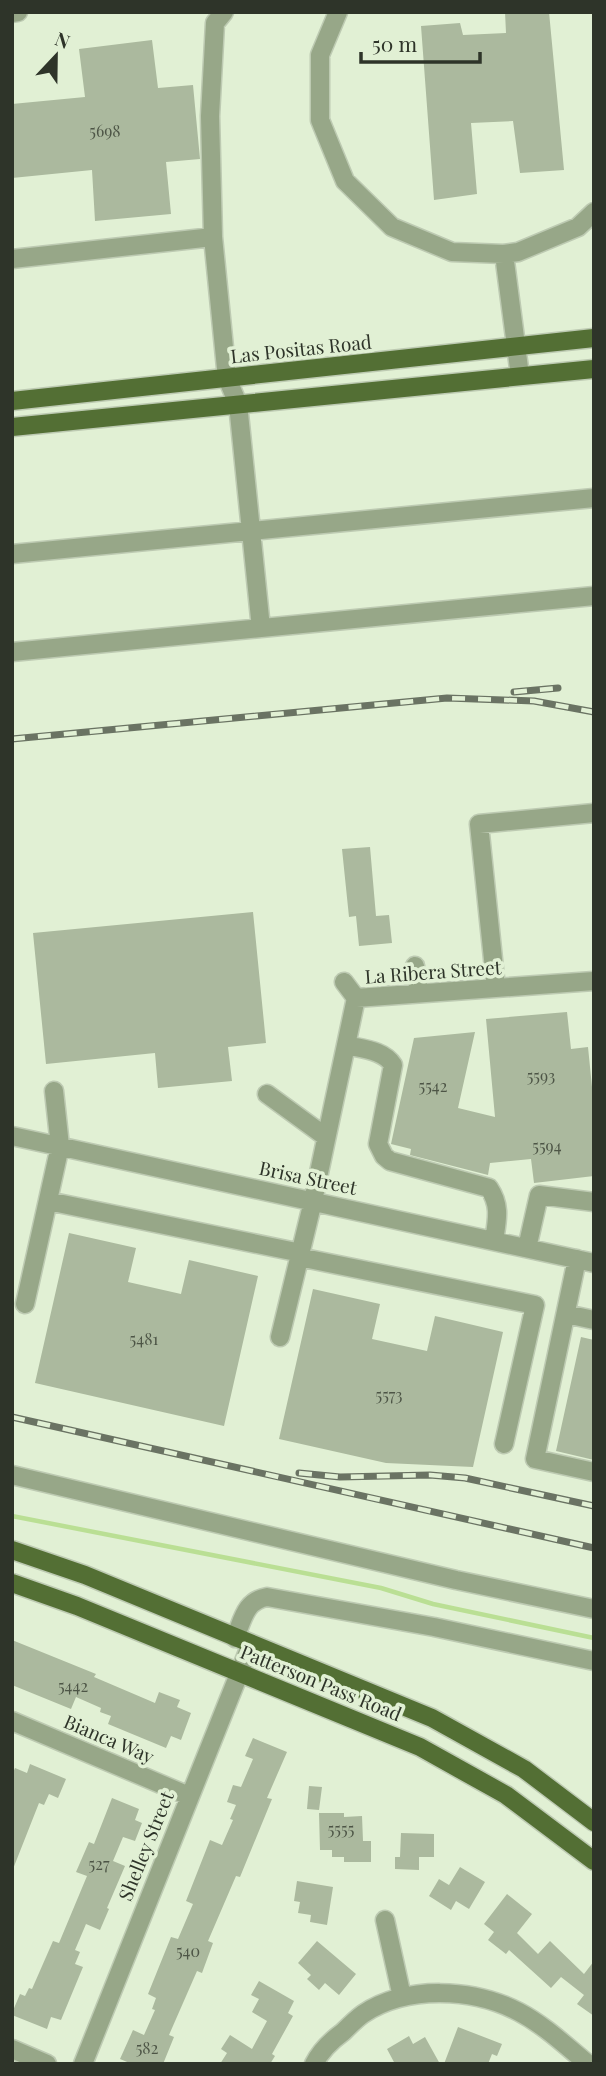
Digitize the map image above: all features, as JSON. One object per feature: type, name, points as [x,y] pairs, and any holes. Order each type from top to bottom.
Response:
[{"type":"main road","name":"Las Positas Road","points":[[12,401],[594,338]]},
{"type":"main road","points":[[12,426],[594,369]]},
{"type":"main road","name":"Patterson Pass Road","points":[[12,1550],[85,1575],[412,1709],[464,1734],[523,1769],[594,1822]]},
{"type":"main road","name":"Patterson Pass Road","points":[[12,1583],[77,1606],[240,1672],[451,1762],[531,1813],[594,1861]]},
{"type":"street","points":[[12,13],[18,12]]},
{"type":"street","points":[[224,12],[215,23],[209,116],[212,237],[226,378],[238,404],[261,628]]},
{"type":"street","points":[[338,12],[320,55],[320,120],[345,181],[392,227],[452,252],[504,254],[518,252],[578,227],[594,212]]},
{"type":"street","points":[[12,259],[212,237]]},
{"type":"street","points":[[504,254],[520,376]]},
{"type":"street","points":[[12,554],[594,498]]},
{"type":"street","points":[[12,652],[594,596]]},
{"type":"street","points":[[496,988],[480,824],[594,813]]},
{"type":"street","points":[[415,966],[419,993]]},
{"type":"street","name":"La Ribera Street","points":[[280,1337],[313,1201],[356,998],[594,981]]},
{"type":"street","points":[[344,982],[356,998]]},
{"type":"street","points":[[346,1045],[380,1053],[393,1065],[378,1144],[384,1156],[401,1165],[489,1188],[497,1200],[494,1241]]},
{"type":"street","points":[[25,1304],[60,1146],[54,1091]]},
{"type":"street","points":[[267,1094],[326,1137]]},
{"type":"street","name":"Brisa Street","points":[[12,1136],[586,1261]]},
{"type":"street","points":[[527,1248],[539,1195],[594,1202]]},
{"type":"street","points":[[48,1201],[535,1305],[504,1444]]},
{"type":"street","points":[[586,1261],[566,1314],[535,1459],[594,1472]]},
{"type":"street","points":[[566,1314],[594,1320]]},
{"type":"street","points":[[12,1475],[456,1580],[594,1609]]},
{"type":"street","name":"Shelley Street","points":[[83,2064],[240,1672],[247,1608],[252,1602],[267,1597],[433,1627],[594,1661]]},
{"type":"street","name":"Bianca Way","points":[[12,1721],[189,1796]]},
{"type":"street","points":[[384,1920],[401,1997]]},
{"type":"street","points":[[314,2064],[337,2036],[364,2014],[401,1997],[456,1994],[493,2001],[533,2020],[588,2064]]},
{"type":"street","points":[[12,2049],[47,2064]]},
{"type":"building","points":[[505,12],[549,12],[564,170],[520,173],[513,121],[471,123],[477,194],[434,200],[421,26],[460,23],[463,35],[506,33]]},
{"type":"building","points":[[152,40],[158,88],[193,85],[200,159],[166,162],[171,214],[95,221],[92,170],[12,178],[12,104],[85,97],[79,49]]},
{"type":"building","points":[[370,847],[376,916],[389,915],[392,943],[359,946],[356,916],[349,917],[342,849]]},
{"type":"building","points":[[253,912],[266,1043],[228,1047],[232,1081],[158,1088],[155,1053],[46,1064],[33,933]]},
{"type":"building","points":[[567,1012],[571,1049],[588,1047],[594,1107],[594,1176],[534,1183],[531,1159],[490,1163],[488,1175],[410,1155],[411,1149],[391,1144],[414,1038],[475,1032],[458,1108],[495,1117],[486,1019]]},
{"type":"building","points":[[69,1233],[136,1248],[128,1282],[181,1294],[189,1260],[258,1276],[224,1426],[35,1383]]},
{"type":"building","points":[[313,1289],[380,1304],[372,1339],[427,1351],[435,1316],[503,1332],[473,1467],[386,1463],[279,1439]]},
{"type":"building","points":[[581,1337],[594,1340],[594,1460],[556,1451]]},
{"type":"building","points":[[12,1640],[96,1674],[94,1677],[155,1703],[159,1692],[180,1700],[177,1707],[191,1713],[181,1740],[171,1736],[166,1748],[108,1724],[111,1716],[100,1712],[101,1708],[76,1697],[71,1709],[12,1685]]},
{"type":"building","points":[[253,1738],[287,1752],[267,1798],[272,1799],[240,1877],[236,1876],[208,1941],[213,1943],[202,1973],[197,1971],[169,2035],[174,2037],[163,2064],[132,2064],[120,2059],[133,2030],[144,2035],[155,2010],[152,2009],[156,1998],[148,1994],[171,1937],[178,1939],[193,1904],[186,1901],[210,1840],[222,1845],[233,1820],[230,1819],[236,1805],[227,1802],[233,1785],[241,1787],[253,1759],[245,1756]]},
{"type":"building","points":[[30,1764],[66,1779],[58,1798],[49,1794],[44,1805],[39,1803],[13,1869],[12,1775],[15,1768],[27,1773]]},
{"type":"building","points":[[309,1786],[322,1787],[319,1810],[307,1809]]},
{"type":"building","points":[[112,1798],[139,1809],[135,1820],[142,1823],[135,1841],[123,1837],[113,1861],[125,1866],[107,1908],[109,1909],[100,1930],[86,1924],[75,1950],[80,1952],[75,1964],[83,1967],[61,2020],[51,2017],[47,2029],[12,2013],[20,1994],[25,1996],[29,1988],[32,1989],[53,1941],[59,1943],[87,1876],[76,1872],[89,1842],[94,1844]]},
{"type":"building","points":[[319,1813],[344,1813],[344,1817],[362,1816],[363,1841],[371,1841],[371,1862],[344,1862],[344,1857],[332,1857],[332,1850],[320,1850]]},
{"type":"building","points":[[401,1833],[434,1834],[434,1857],[419,1857],[419,1870],[395,1869],[395,1857],[400,1857]]},
{"type":"building","points":[[460,1867],[485,1882],[469,1909],[456,1901],[451,1910],[429,1896],[439,1879],[449,1885]]},
{"type":"building","points":[[297,1881],[333,1887],[327,1925],[310,1922],[311,1915],[298,1913],[300,1902],[294,1901]]},
{"type":"building","points":[[507,1894],[532,1914],[517,1933],[538,1954],[550,1941],[584,1974],[594,1961],[594,2016],[577,2004],[584,1995],[561,1977],[551,1988],[509,1950],[506,1954],[488,1940],[494,1932],[484,1924]]},
{"type":"building","points":[[317,1941],[356,1974],[339,1995],[325,1983],[319,1990],[307,1979],[311,1975],[298,1963]]},
{"type":"building","points":[[259,1981],[294,2001],[288,2013],[293,2016],[272,2054],[275,2056],[270,2064],[220,2064],[227,2053],[221,2049],[230,2035],[252,2049],[267,2021],[252,2012],[259,1999],[251,1995]]},
{"type":"building","points":[[458,2027],[502,2044],[497,2056],[492,2054],[488,2064],[444,2064]]},
{"type":"building","points":[[409,2036],[413,2044],[425,2037],[440,2064],[395,2064],[387,2049]]},
{"type":"waterway","points":[[12,1516],[381,1588],[433,1604],[594,1638]]},
{"type":"railway","points":[[514,692],[558,688]]},
{"type":"railway","points":[[12,739],[447,698],[534,701],[594,712]]},
{"type":"railway","points":[[12,1417],[594,1548]]},
{"type":"railway","points":[[299,1473],[340,1477],[430,1475],[465,1478],[594,1506]]}]
